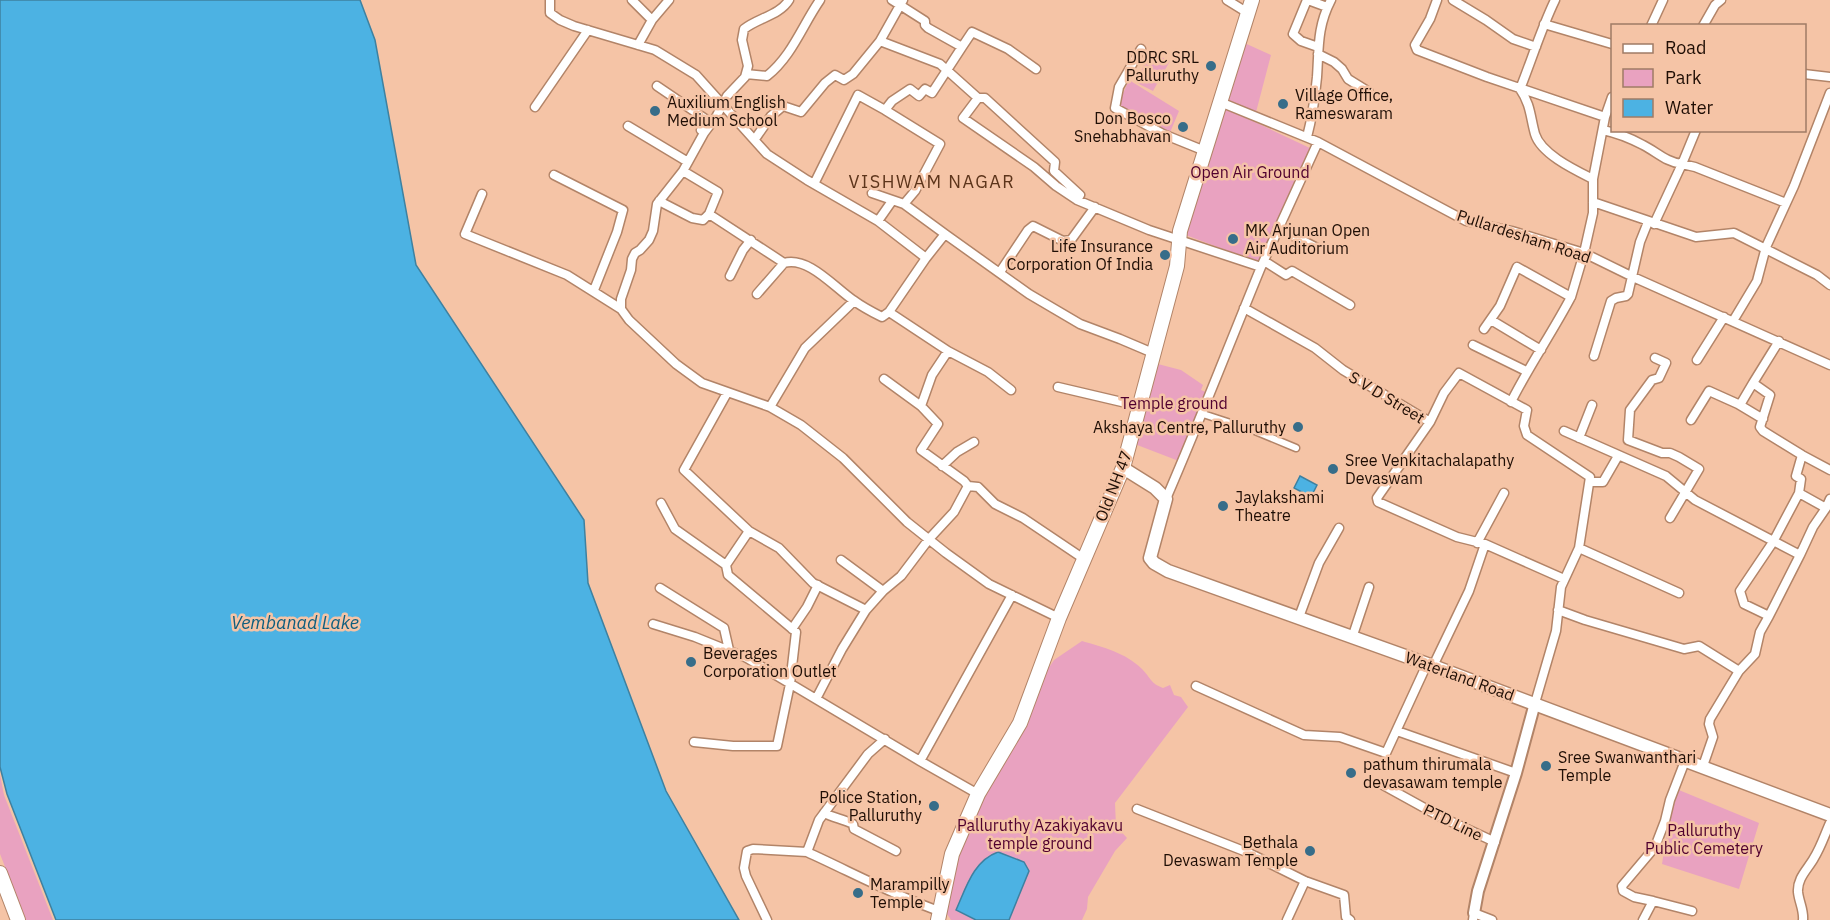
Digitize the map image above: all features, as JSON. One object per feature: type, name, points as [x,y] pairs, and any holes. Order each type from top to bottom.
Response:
[{"type":"main road","name":"Old NH 47","points":[[938,916],[952,854],[978,794],[1020,723],[1059,618],[1123,468],[1177,266],[1180,231],[1250,6]]},
{"type":"main road","points":[[1123,468],[1155,488],[1166,500]]},
{"type":"main road","name":"Waterland Road","points":[[1166,500],[1150,558],[1168,571],[1535,703],[1830,815]]},
{"type":"main road","points":[[0,873],[18,920]]},
{"type":"street","points":[[549,0],[550,13],[554,17],[655,50],[696,75],[767,154],[878,220],[926,258]]},
{"type":"street","points":[[632,0],[652,20]]},
{"type":"street","points":[[638,45],[652,20],[669,0]]},
{"type":"street","points":[[686,160],[727,96],[746,74],[747,59],[742,40],[744,29],[779,11],[789,0]]},
{"type":"street","points":[[746,74],[767,76],[777,68],[820,0]]},
{"type":"street","points":[[1227,0],[1250,6]]},
{"type":"street","points":[[1307,137],[1316,93],[1318,50],[1322,21],[1329,3],[1307,0],[1293,34],[1301,41],[1318,50],[1334,62],[1348,79],[1369,92]]},
{"type":"street","points":[[1437,0],[1430,19],[1415,45],[1417,50],[1520,89],[1605,117]]},
{"type":"street","points":[[1453,0],[1513,39],[1536,47]]},
{"type":"street","points":[[1520,89],[1555,0]]},
{"type":"street","points":[[1652,24],[1663,0]]},
{"type":"street","points":[[1704,24],[1715,5],[1721,0]]},
{"type":"street","points":[[754,139],[771,116],[783,106],[801,112],[830,79],[836,75],[844,80],[853,74],[880,41],[898,2],[925,21],[928,28],[962,47]]},
{"type":"street","points":[[1544,24],[1611,44]]},
{"type":"street","points":[[535,106],[588,30]]},
{"type":"street","points":[[885,110],[892,101],[909,89],[920,96],[925,89],[932,93],[972,32],[1008,49],[1036,69]]},
{"type":"street","points":[[880,41],[940,64],[978,98],[985,98],[1054,162],[1054,171],[1080,195],[1077,200]]},
{"type":"street","points":[[1141,49],[1119,87],[1115,108],[1163,134],[1205,151]]},
{"type":"street","points":[[1806,74],[1830,77]]},
{"type":"street","points":[[621,309],[621,299],[631,270],[632,259],[649,240],[659,201],[683,171],[686,160],[707,120],[657,86]]},
{"type":"street","points":[[1520,89],[1528,101],[1536,136],[1544,150],[1593,179]]},
{"type":"street","points":[[1733,321],[1757,281],[1766,247],[1794,186],[1830,93]]},
{"type":"street","points":[[814,184],[858,95],[940,144],[915,191],[903,204]]},
{"type":"street","points":[[978,98],[963,118],[1077,200],[1149,230],[1262,264],[1286,275],[1292,271],[1350,305]]},
{"type":"street","points":[[1511,402],[1526,371],[1541,350],[1571,297],[1593,213],[1593,179],[1602,130],[1611,100]]},
{"type":"street","name":"Pullardesham Road","points":[[1220,102],[1318,142],[1466,221],[1512,231],[1584,253],[1830,365]]},
{"type":"street","points":[[628,126],[686,160]]},
{"type":"street","points":[[1602,130],[1611,131]]},
{"type":"street","points":[[1617,132],[1645,146],[1669,162],[1695,166],[1786,203]]},
{"type":"street","points":[[1594,356],[1611,301],[1626,297],[1633,277],[1640,242],[1682,164],[1695,132]]},
{"type":"street","points":[[1166,500],[1203,414],[1262,264],[1318,142]]},
{"type":"street","points":[[659,201],[692,218],[703,220],[709,214],[718,192],[683,171]]},
{"type":"street","points":[[554,175],[623,210],[594,291]]},
{"type":"street","points":[[482,194],[465,234],[567,275],[621,309],[629,320],[676,364],[702,383],[770,407],[801,424],[843,458],[907,522],[929,539],[989,584],[1059,618]]},
{"type":"street","points":[[872,194],[903,204],[1029,294],[1080,324],[1153,353]]},
{"type":"street","points":[[878,220],[891,201]]},
{"type":"street","points":[[1593,202],[1696,237],[1734,233],[1766,247],[1817,275],[1830,285]]},
{"type":"street","points":[[1000,272],[1033,226],[1063,241],[1071,240],[1095,207]]},
{"type":"street","points":[[709,214],[784,263]]},
{"type":"street","points":[[1278,228],[1319,249]]},
{"type":"street","points":[[758,294],[784,263],[793,261],[806,265],[854,301],[882,317],[889,312],[945,234]]},
{"type":"street","points":[[730,276],[742,250],[751,240]]},
{"type":"street","points":[[1485,328],[1517,267],[1571,297]]},
{"type":"street","points":[[770,407],[805,348],[854,301]]},
{"type":"street","name":"S V D Street","points":[[1244,308],[1314,348],[1343,370],[1430,422],[1377,498],[1378,502],[1457,537],[1481,544],[1564,579]]},
{"type":"street","points":[[889,312],[948,351],[988,372],[1011,390]]},
{"type":"street","points":[[1697,360],[1724,317]]},
{"type":"street","points":[[1491,320],[1541,350]]},
{"type":"street","points":[[1740,405],[1779,341]]},
{"type":"street","points":[[1473,345],[1526,371]]},
{"type":"street","points":[[921,406],[932,375],[948,351]]},
{"type":"street","points":[[1655,358],[1666,363],[1666,366],[1659,378],[1652,380],[1630,410],[1628,440],[1662,453],[1679,456],[1699,469],[1670,518]]},
{"type":"street","points":[[1430,422],[1444,393],[1459,373],[1527,410],[1524,426],[1527,435],[1590,477],[1579,548],[1564,579],[1557,610],[1556,632],[1516,773],[1478,891],[1473,916],[1492,920]]},
{"type":"street","points":[[884,379],[921,406],[938,424],[921,450],[968,486],[978,487],[994,504],[1023,518],[1084,559]]},
{"type":"street","points":[[1753,383],[1770,395],[1760,427],[1763,431],[1830,470]]},
{"type":"street","points":[[1058,387],[1139,406]]},
{"type":"street","points":[[1690,420],[1709,391],[1740,405],[1763,419]]},
{"type":"street","points":[[727,393],[684,470],[748,531],[779,548],[813,583],[866,610]]},
{"type":"street","points":[[1579,438],[1592,405]]},
{"type":"street","points":[[1203,414],[1255,431],[1296,448]]},
{"type":"street","points":[[1564,431],[1666,476],[1695,500],[1800,555]]},
{"type":"street","points":[[942,466],[957,452],[974,442]]},
{"type":"street","points":[[1769,616],[1744,604],[1740,591],[1773,542],[1799,493],[1801,479],[1796,476],[1802,454]]},
{"type":"street","points":[[1590,483],[1603,482],[1618,456]]},
{"type":"street","points":[[816,699],[866,610],[901,576],[929,539],[954,512],[968,486]]},
{"type":"street","points":[[1196,686],[1304,735],[1340,737],[1386,753],[1469,591],[1481,544],[1504,493]]},
{"type":"street","points":[[1799,493],[1826,508]]},
{"type":"street","points":[[1703,766],[1713,737],[1709,724],[1710,718],[1739,671],[1755,654],[1760,632],[1813,527],[1830,499]]},
{"type":"street","points":[[662,503],[675,529],[726,565],[728,575],[796,632],[790,684],[777,746],[733,746],[694,742]]},
{"type":"street","points":[[1299,617],[1319,563],[1339,528]]},
{"type":"street","points":[[726,565],[748,531]]},
{"type":"street","points":[[1579,548],[1679,593]]},
{"type":"street","points":[[841,560],[883,591]]},
{"type":"street","points":[[792,629],[818,585]]},
{"type":"street","points":[[1352,638],[1370,587]]},
{"type":"street","points":[[660,588],[724,628],[729,650]]},
{"type":"street","points":[[920,761],[1012,595]]},
{"type":"street","points":[[1557,610],[1684,649],[1699,646],[1739,671]]},
{"type":"street","points":[[653,624],[747,658],[978,794]]},
{"type":"street","points":[[1397,731],[1516,773]]},
{"type":"street","points":[[807,852],[819,819],[868,754],[885,739]]},
{"type":"street","points":[[1685,761],[1655,847],[1622,886],[1623,891],[1634,897],[1692,911]]},
{"type":"street","name":"PTD Line","points":[[1380,784],[1439,816],[1495,842]]},
{"type":"street","points":[[1137,809],[1249,853],[1305,881],[1344,895],[1346,917],[1350,920]]},
{"type":"street","points":[[824,813],[853,824],[854,829],[896,851]]},
{"type":"street","points":[[1803,920],[1798,892],[1803,875],[1815,857],[1830,822]]},
{"type":"street","points":[[767,920],[744,868],[747,851],[753,849],[807,852],[938,916]]},
{"type":"street","points":[[1287,920],[1305,881]]},
{"type":"street","points":[[1643,920],[1653,901]]},
{"type":"green space","points":[[1240,41],[1271,55],[1255,116],[1222,102]]},
{"type":"green space","points":[[1151,52],[1170,61],[1153,91],[1135,82]]},
{"type":"green space","points":[[1129,80],[1179,111],[1169,135],[1117,107]]},
{"type":"green space","name":"Open Air Ground","points":[[1221,106],[1312,149],[1260,263],[1183,234]]},
{"type":"green space","name":"Temple ground","points":[[1154,363],[1181,370],[1203,385],[1201,390],[1208,393],[1184,463],[1132,443]]},
{"type":"green space","name":"Palluruthy Azakiyakavu temple ground","points":[[1082,641],[1114,651],[1136,663],[1156,684],[1163,688],[1170,685],[1174,695],[1181,697],[1188,707],[1115,803],[1116,826],[1127,838],[1115,851],[1088,897],[1087,909],[1082,920],[951,920],[943,908],[958,846],[1034,690],[1054,660]]},
{"type":"green space","points":[[0,775],[4,795],[53,920],[26,920],[0,854]]},
{"type":"green space","name":"Palluruthy Public Cemetery","points":[[1674,788],[1759,823],[1739,889],[1662,864]]},
{"type":"water","name":"Vembanad Lake","points":[[0,0],[360,0],[375,40],[416,265],[584,520],[588,583],[666,791],[739,920],[56,920],[7,794],[0,767]]},
{"type":"water","points":[[1300,476],[1317,485],[1311,497],[1294,488]]},
{"type":"water","points":[[998,852],[1024,862],[1029,871],[1009,920],[976,920],[956,910],[976,869],[989,856]]},
{"type":"place","name":"DDRC SRL Palluruthy","points":[[1211,66]]},
{"type":"place","name":"Village Office, Rameswaram","points":[[1283,104]]},
{"type":"place","name":"Auxilium English Medium School","points":[[655,111]]},
{"type":"place","name":"Don Bosco Snehabhavan","points":[[1183,127]]},
{"type":"place","name":"MK Arjunan Open Air Auditorium","points":[[1233,239]]},
{"type":"place","name":"Life Insurance Corporation Of India","points":[[1165,255]]},
{"type":"place","name":"Akshaya Centre, Palluruthy","points":[[1298,427]]},
{"type":"place","name":"Sree Venkitachalapathy Devaswam","points":[[1333,469]]},
{"type":"place","name":"Jaylakshami Theatre","points":[[1223,506]]},
{"type":"place","name":"Beverages Corporation Outlet","points":[[691,662]]},
{"type":"place","name":"Sree Swanwanthari Temple","points":[[1546,766]]},
{"type":"place","name":"pathum thirumala devasawam temple","points":[[1351,773]]},
{"type":"place","name":"Police Station, Palluruthy","points":[[934,806]]},
{"type":"place","name":"Bethala Devaswam Temple","points":[[1310,851]]},
{"type":"place","name":"Marampilly Temple","points":[[858,893]]},
{"type":"district","name":"VISHWAM NAGAR","points":[[932,182]]}]
